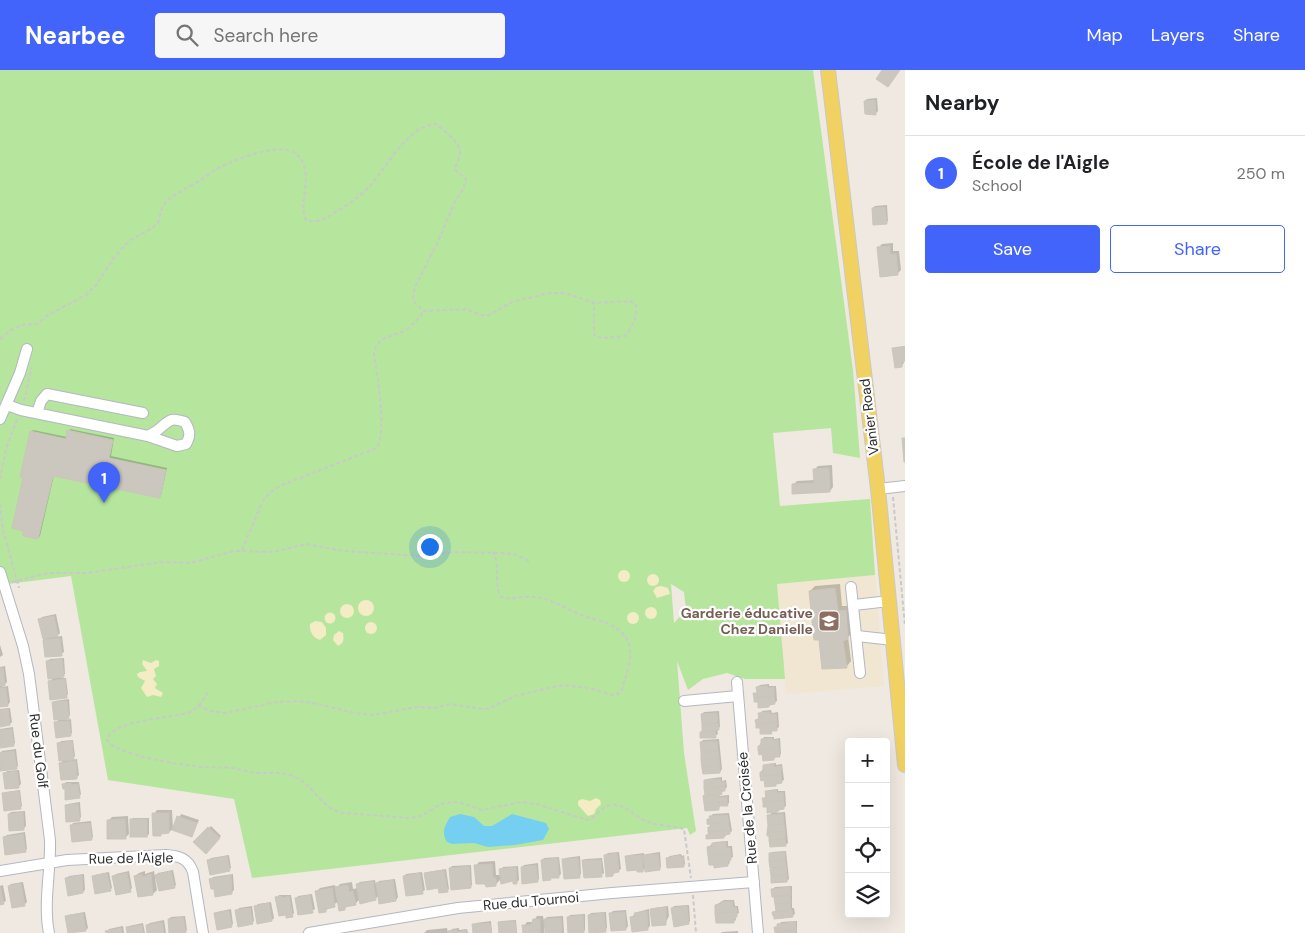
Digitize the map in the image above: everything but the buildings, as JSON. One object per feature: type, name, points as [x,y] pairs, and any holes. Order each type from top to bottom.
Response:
[{"type":"main road","name":"Vanier Road","points":[[828,70],[885,488],[889,601],[905,765]]},
{"type":"street","points":[[0,419],[20,373],[27,349]]},
{"type":"street","points":[[36,413],[41,401],[47,394],[143,413]]},
{"type":"street","points":[[7,405],[21,410],[148,436]]},
{"type":"street","points":[[885,488],[905,486]]},
{"type":"street","name":"Rue du Golf","points":[[0,572],[2,586],[23,646],[29,674],[49,830],[51,862],[46,916],[48,933]]},
{"type":"street","points":[[851,587],[860,672]]},
{"type":"street","points":[[854,604],[889,601]]},
{"type":"street","points":[[857,636],[893,640]]},
{"type":"street","name":"Rue de la Croisée","points":[[737,682],[758,933]]},
{"type":"street","points":[[684,701],[738,696]]},
{"type":"street","name":"Rue de l'Aigle","points":[[0,871],[67,860],[166,855],[184,859],[188,862],[193,872],[203,933]]},
{"type":"street","name":"Rue du Tournoi","points":[[309,933],[458,908],[754,882]]},
{"type":"path","points":[[0,339],[10,330],[22,325],[38,324],[48,315],[86,295],[96,285],[115,256],[129,241],[158,223],[166,201],[219,167],[256,153],[278,149],[296,153],[302,160],[305,172],[303,213],[306,220],[312,222],[324,220],[360,196],[370,186],[386,163],[414,134],[428,125],[436,124],[458,146],[461,152],[460,158],[454,170],[466,179],[466,183],[455,201],[442,233],[415,287],[413,297],[415,304],[424,311],[465,309],[481,316],[487,316],[512,302],[549,293],[565,293],[592,302],[630,301],[635,303],[637,307],[636,315],[625,336],[596,337],[594,334],[594,308],[592,302]]},
{"type":"path","points":[[242,550],[261,505],[272,490],[377,448],[381,437],[380,403],[374,353],[376,346],[380,340],[407,329],[424,311]]},
{"type":"path","points":[[885,488],[905,626]]},
{"type":"path","points":[[0,504],[3,530],[19,588]]},
{"type":"path","points":[[2,586],[48,573],[86,573],[162,562],[190,563],[234,551],[273,552],[301,544],[344,551],[420,556],[455,552],[493,552],[517,556],[529,562]]},
{"type":"path","points":[[198,705],[211,711],[226,712],[277,702],[299,701],[373,715],[416,707],[434,708],[446,704],[483,709],[490,708],[515,696],[562,685],[589,688],[612,695],[620,693],[632,654],[630,645],[624,635],[610,624],[581,615],[551,600],[533,596],[507,599],[500,597],[496,581],[497,558],[493,552]]},
{"type":"path","points":[[208,692],[198,705],[188,713],[126,725],[112,732],[107,740],[110,744],[119,748],[159,761],[194,766],[235,768],[256,773],[285,774],[306,782],[328,807],[344,813],[410,818],[421,816],[441,804],[453,802],[482,810],[521,802],[536,804],[588,820],[592,819],[604,807],[617,805],[634,813],[642,820],[654,824],[666,824],[684,828],[693,887],[696,933]]},
{"type":"shaded area","name":"Garderie éducative Chez Danielle","points":[[875,575],[884,686],[786,694],[777,584]]},
{"type":"green space","points":[[0,70],[813,70],[853,370],[860,458],[833,453],[831,428],[773,433],[780,506],[870,499],[875,575],[777,584],[785,679],[745,679],[727,673],[703,679],[688,690],[677,661],[684,753],[696,831],[690,835],[687,828],[252,878],[234,799],[108,780],[71,576],[0,585]],"holes":[[[671,584],[684,592],[686,610],[674,623]]]},
{"type":"sand","points":[[622,570],[626,570],[630,576],[626,582],[622,582],[618,578],[618,574]]},
{"type":"sand","points":[[653,574],[659,580],[653,586],[647,580]]},
{"type":"sand","points":[[656,587],[668,588],[670,594],[657,598],[653,591]]},
{"type":"sand","points":[[366,600],[374,608],[366,616],[358,608]]},
{"type":"sand","points":[[347,604],[352,606],[354,611],[352,616],[347,618],[342,616],[340,611],[342,606]]},
{"type":"sand","points":[[653,607],[656,608],[656,618],[649,619],[646,618],[645,611],[646,608]]},
{"type":"sand","points":[[330,612],[336,618],[330,624],[324,618]]},
{"type":"sand","points":[[631,612],[635,612],[639,618],[635,624],[631,624],[627,620],[627,616]]},
{"type":"sand","points":[[315,621],[322,622],[326,628],[326,635],[320,640],[313,636],[310,629],[310,624]]},
{"type":"sand","points":[[371,622],[377,628],[371,634],[365,628]]},
{"type":"sand","points":[[339,631],[343,633],[343,639],[338,646],[333,640],[334,635]]},
{"type":"sand","points":[[143,660],[151,663],[156,660],[159,661],[159,666],[154,669],[156,676],[153,679],[157,684],[155,688],[163,693],[161,697],[153,695],[147,697],[141,688],[145,681],[138,677],[137,674],[147,671],[142,664]]},
{"type":"sand","points":[[596,798],[600,800],[601,804],[594,814],[588,816],[578,805],[578,801],[582,799],[590,801]]},
{"type":"water","points":[[460,814],[474,817],[484,826],[492,826],[512,814],[546,823],[549,829],[543,840],[515,845],[488,847],[474,843],[452,844],[447,842],[444,829],[450,817]]},
{"type":"place","name":"École de l'Aigle","points":[[104,503]]},
{"type":"place","name":"Garderie éducative Chez Danielle","points":[[829,621]]}]
